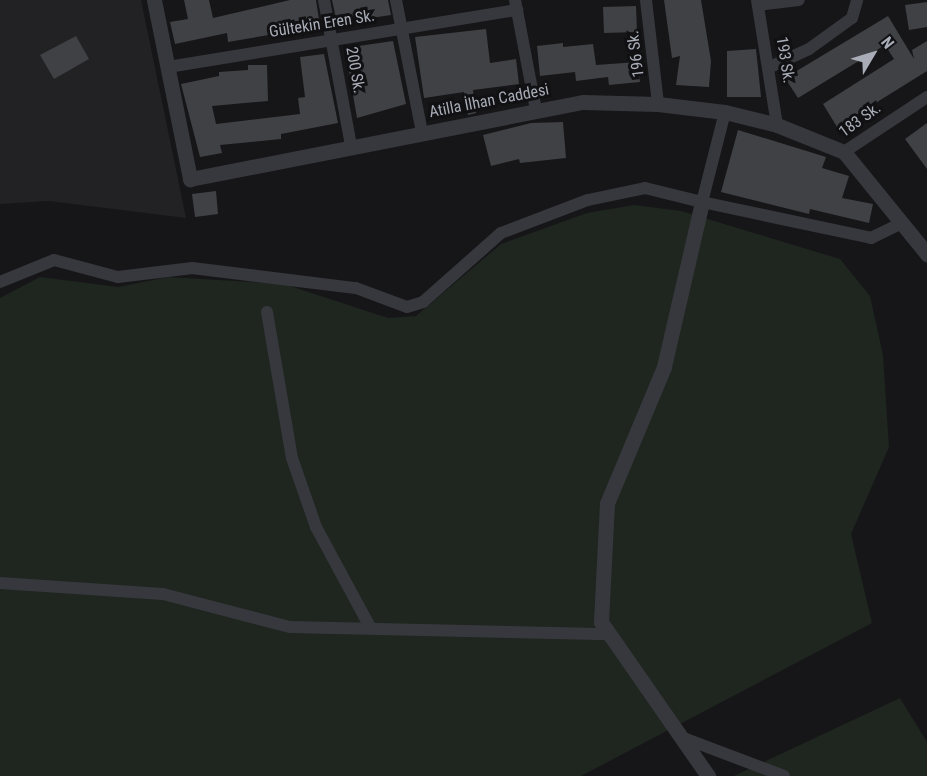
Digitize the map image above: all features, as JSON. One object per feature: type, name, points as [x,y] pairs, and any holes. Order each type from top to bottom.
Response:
[{"type":"street","name":"Atilla İlhan Caddesi","points":[[154,0],[190,179],[583,102],[658,104],[725,112],[777,125],[844,152],[927,254]]},
{"type":"street","name":"200 Sk.","points":[[324,0],[333,38],[351,146]]},
{"type":"street","points":[[396,0],[422,133]]},
{"type":"street","name":"196 Sk.","points":[[646,0],[658,104]]},
{"type":"street","points":[[758,2],[799,0]]},
{"type":"street","points":[[770,67],[809,49],[852,18],[857,0]]},
{"type":"street","name":"193 Sk.","points":[[758,2],[770,67],[777,125]]},
{"type":"street","name":"Gültekin Eren Sk.","points":[[168,67],[401,28],[516,5]]},
{"type":"street","points":[[516,5],[536,110]]},
{"type":"street","name":"183 Sk.","points":[[844,152],[907,106],[927,97]]},
{"type":"street","points":[[708,776],[601,622],[608,503],[664,368],[725,112]]},
{"type":"street","points":[[0,282],[54,260],[118,277],[192,268],[356,288],[407,307],[423,302],[501,233],[588,200],[645,188],[871,238],[902,223]]},
{"type":"street","points":[[267,312],[292,458],[316,527],[370,627]]},
{"type":"street","points":[[0,583],[163,594],[290,627],[610,634]]},
{"type":"street","points":[[681,737],[784,776]]},
{"type":"shaded area","points":[[0,0],[141,0],[186,218],[49,201],[0,204]]},
{"type":"shaded area","points":[[634,205],[681,211],[840,259],[870,296],[883,355],[889,447],[851,534],[872,623],[581,776],[0,776],[0,298],[40,277],[118,287],[168,277],[284,284],[388,318],[416,316],[501,244],[587,213]]},
{"type":"shaded area","points":[[900,698],[927,742],[927,776],[734,776]]},
{"type":"building","points":[[184,0],[209,0],[213,18],[290,0],[316,0],[320,26],[228,42],[227,33],[175,44],[170,22],[188,19]]},
{"type":"building","points":[[332,0],[388,0],[391,15],[337,23]]},
{"type":"building","points":[[664,0],[701,0],[711,61],[709,87],[676,85],[680,56],[672,58]]},
{"type":"building","points":[[927,2],[927,27],[909,30],[905,5]]},
{"type":"building","points":[[636,6],[637,32],[604,33],[603,7]]},
{"type":"building","points":[[888,16],[914,59],[912,50],[927,41],[927,71],[837,127],[823,104],[894,59],[885,45],[798,98],[785,78]]},
{"type":"building","points":[[486,29],[490,63],[516,59],[519,84],[473,90],[476,113],[468,115],[464,92],[424,98],[415,37]]},
{"type":"building","points":[[76,36],[89,59],[54,79],[40,55]]},
{"type":"building","points":[[393,41],[406,104],[357,118],[345,48]]},
{"type":"building","points":[[563,43],[563,47],[593,44],[596,65],[638,62],[640,82],[609,85],[608,77],[576,81],[575,72],[540,76],[537,46]]},
{"type":"building","points":[[756,49],[761,97],[727,97],[727,51]]},
{"type":"building","points":[[324,54],[338,123],[281,134],[281,139],[220,145],[222,153],[200,157],[181,84],[219,76],[219,72],[248,70],[248,65],[267,65],[268,101],[212,106],[216,124],[300,114],[298,98],[305,97],[300,57]]},
{"type":"building","points":[[563,122],[566,158],[520,163],[519,159],[491,166],[483,135],[531,123]]},
{"type":"building","points":[[927,123],[927,169],[905,139]]},
{"type":"building","points":[[738,130],[826,157],[822,168],[849,176],[842,198],[873,204],[869,223],[810,209],[809,214],[721,192]]},
{"type":"building","points":[[216,191],[218,214],[195,217],[192,194]]}]
